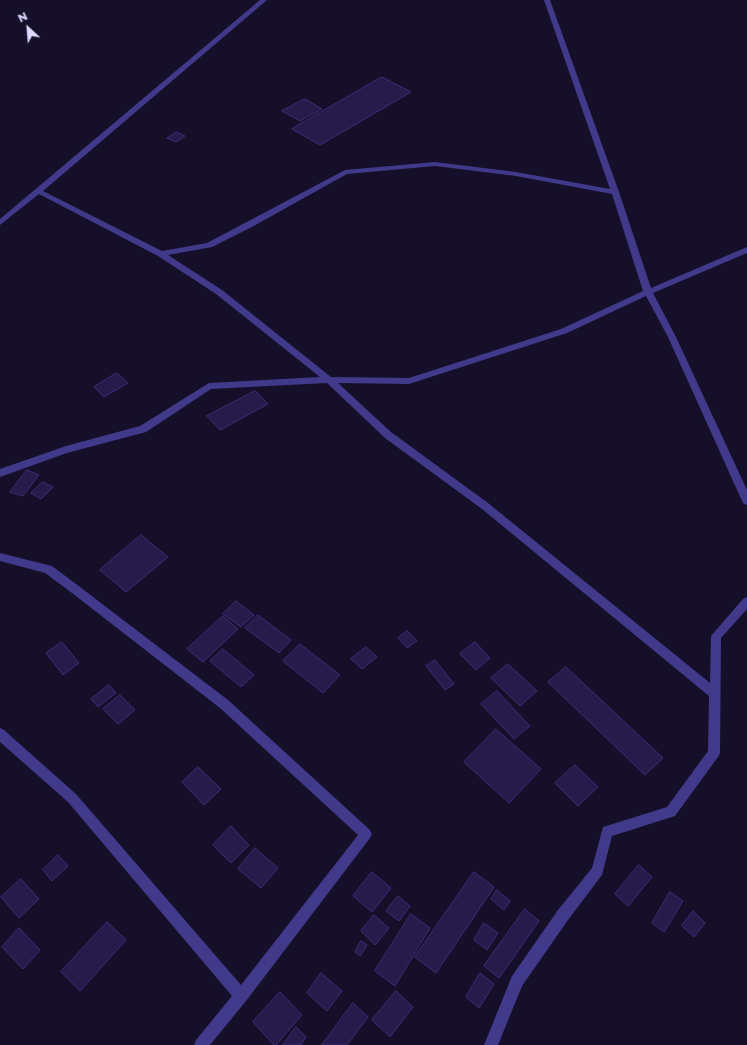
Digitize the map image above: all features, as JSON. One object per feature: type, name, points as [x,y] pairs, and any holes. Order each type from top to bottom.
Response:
[{"type":"street","points":[[0,223],[264,0]]},
{"type":"street","points":[[546,0],[616,192],[648,292],[672,337],[747,502]]},
{"type":"street","points":[[161,254],[208,245],[247,226],[345,172],[435,164],[516,174],[616,192]]},
{"type":"street","points":[[38,191],[161,254],[219,292],[329,380],[388,436],[485,506],[715,694]]},
{"type":"street","points":[[0,473],[66,450],[143,429],[209,386],[329,380],[409,380],[564,331],[648,292],[747,250]]},
{"type":"street","points":[[0,557],[48,569],[71,586],[224,704],[366,834],[241,996],[200,1045]]},
{"type":"street","points":[[491,1045],[517,981],[564,915],[598,871],[607,831],[672,812],[714,753],[716,636],[747,602]]},
{"type":"street","points":[[0,734],[72,798],[241,996]]},
{"type":"building","points":[[382,77],[411,92],[320,145],[292,129]]},
{"type":"building","points":[[305,99],[322,109],[300,121],[282,111]]},
{"type":"building","points":[[177,132],[185,136],[176,142],[167,138]]},
{"type":"building","points":[[117,373],[128,383],[104,397],[94,387]]},
{"type":"building","points":[[255,391],[268,404],[220,430],[207,416]]},
{"type":"building","points":[[27,470],[39,475],[23,496],[10,492]]},
{"type":"building","points":[[43,482],[53,487],[41,499],[31,493]]},
{"type":"building","points":[[141,535],[168,557],[126,592],[100,570]]},
{"type":"building","points":[[236,601],[254,615],[241,627],[223,614]]},
{"type":"building","points":[[258,615],[291,640],[279,653],[245,628]]},
{"type":"building","points":[[223,616],[238,629],[203,662],[187,649]]},
{"type":"building","points":[[407,631],[417,641],[407,648],[398,638]]},
{"type":"building","points":[[62,642],[79,663],[63,675],[46,653]]},
{"type":"building","points":[[475,642],[490,658],[476,670],[460,654]]},
{"type":"building","points":[[300,644],[340,675],[323,693],[283,661]]},
{"type":"building","points":[[366,647],[377,657],[362,669],[351,659]]},
{"type":"building","points":[[223,649],[254,675],[241,687],[210,661]]},
{"type":"building","points":[[435,660],[454,684],[445,690],[426,666]]},
{"type":"building","points":[[508,664],[537,691],[520,706],[491,678]]},
{"type":"building","points":[[566,667],[663,758],[645,775],[548,682]]},
{"type":"building","points":[[109,685],[116,693],[98,707],[91,699]]},
{"type":"building","points":[[497,691],[530,726],[514,739],[481,704]]},
{"type":"building","points":[[120,695],[135,710],[118,724],[103,709]]},
{"type":"building","points":[[496,729],[541,769],[509,803],[464,762]]},
{"type":"building","points":[[575,765],[598,787],[578,806],[555,783]]},
{"type":"building","points":[[198,767],[221,789],[204,805],[182,782]]},
{"type":"building","points":[[231,826],[249,845],[231,863],[213,845]]},
{"type":"building","points":[[255,848],[278,868],[261,888],[238,869]]},
{"type":"building","points":[[58,855],[68,866],[52,881],[43,870]]},
{"type":"building","points":[[639,865],[652,877],[628,906],[615,894]]},
{"type":"building","points":[[372,872],[391,888],[372,912],[353,896]]},
{"type":"building","points":[[474,872],[494,887],[436,973],[415,957]]},
{"type":"building","points":[[21,879],[39,899],[19,918],[1,897]]},
{"type":"building","points":[[497,890],[510,901],[504,910],[491,899]]},
{"type":"building","points":[[670,892],[683,901],[664,932],[652,923]]},
{"type":"building","points":[[398,896],[410,906],[399,921],[386,911]]},
{"type":"building","points":[[525,909],[539,921],[499,978],[484,966]]},
{"type":"building","points":[[693,911],[705,923],[694,937],[682,926]]},
{"type":"building","points":[[411,914],[430,928],[395,986],[375,971]]},
{"type":"building","points":[[374,915],[389,928],[375,945],[361,931]]},
{"type":"building","points":[[107,922],[126,940],[80,991],[61,972]]},
{"type":"building","points":[[484,923],[498,933],[487,950],[474,940]]},
{"type":"building","points":[[19,928],[40,950],[23,969],[2,947]]},
{"type":"building","points":[[361,941],[367,945],[360,956],[355,952]]},
{"type":"building","points":[[321,973],[342,991],[327,1011],[307,993]]},
{"type":"building","points":[[480,973],[494,984],[479,1008],[466,997]]},
{"type":"building","points":[[396,991],[413,1007],[390,1037],[372,1020]]},
{"type":"building","points":[[280,992],[302,1015],[276,1045],[274,1045],[253,1022]]},
{"type":"building","points":[[353,1003],[368,1017],[347,1045],[322,1045]]},
{"type":"building","points":[[296,1027],[306,1037],[301,1045],[283,1045]]}]
